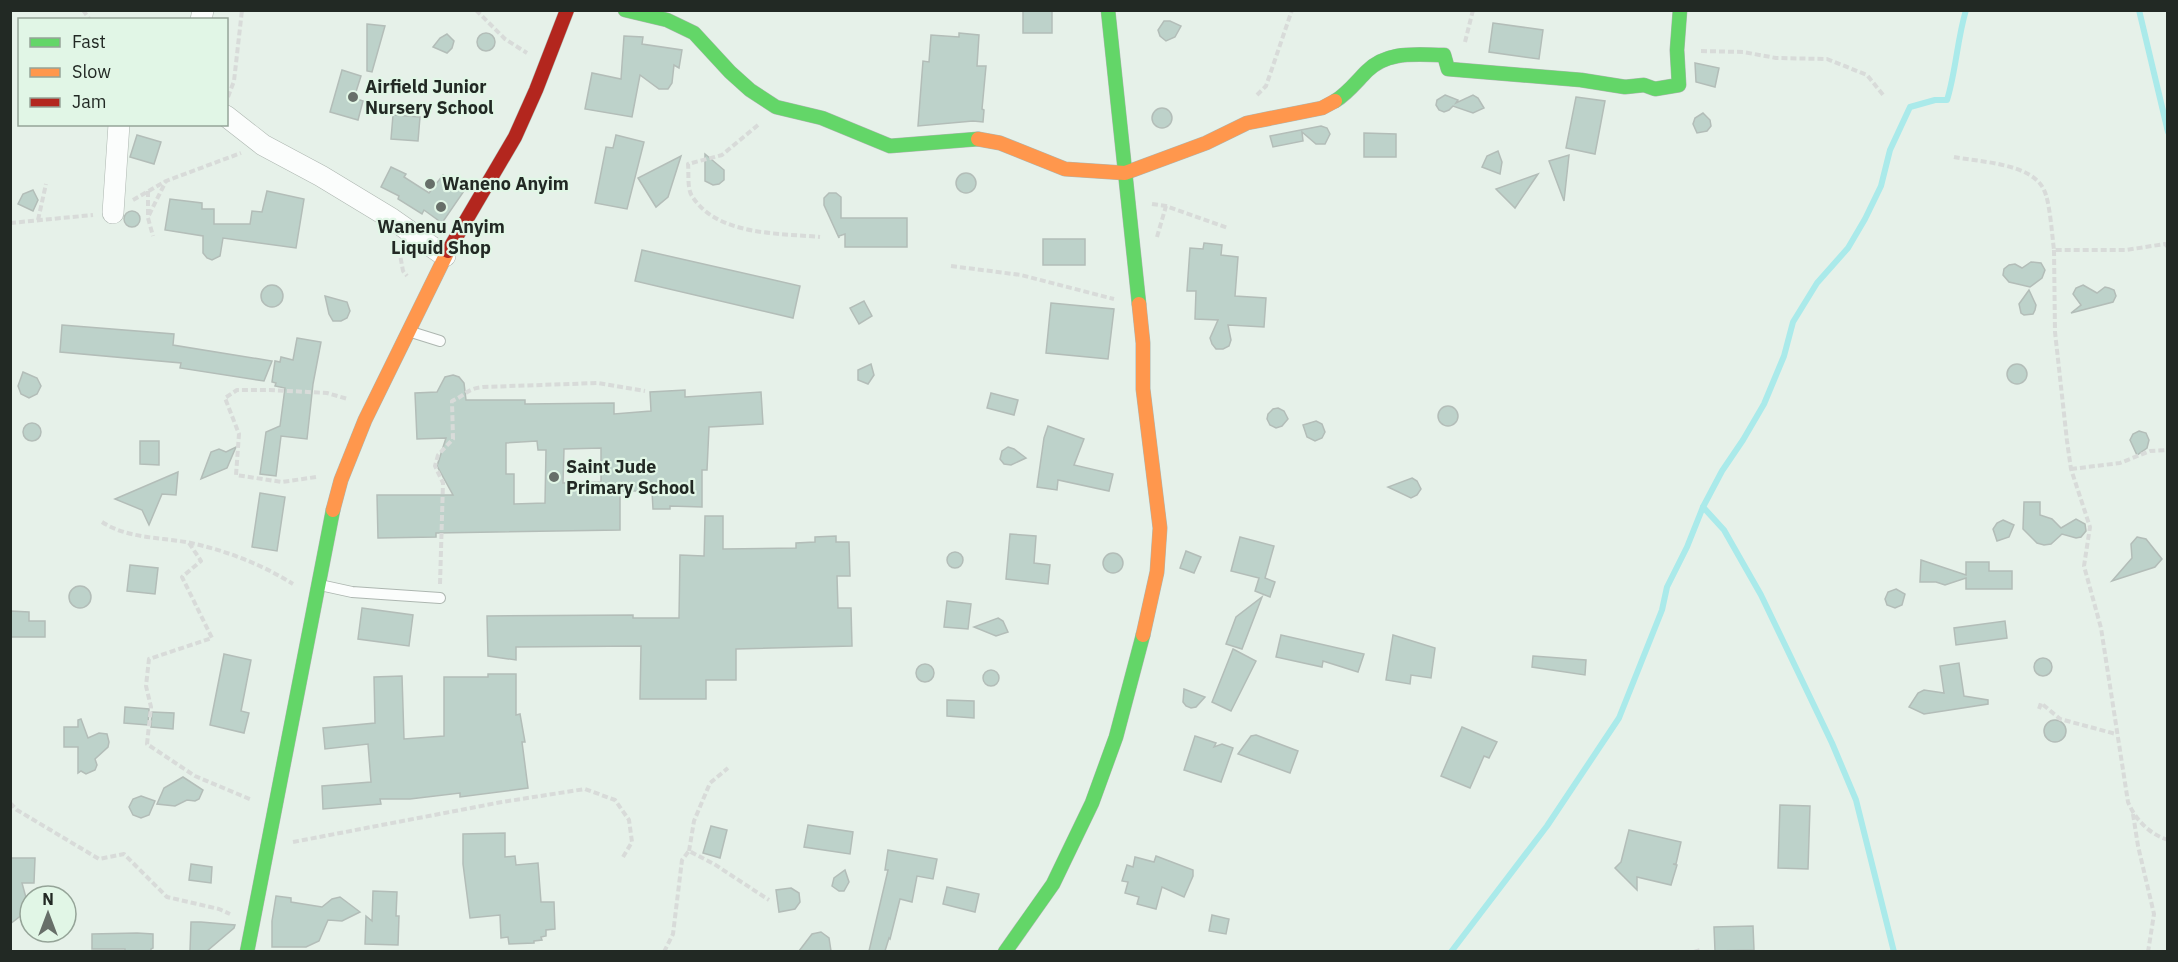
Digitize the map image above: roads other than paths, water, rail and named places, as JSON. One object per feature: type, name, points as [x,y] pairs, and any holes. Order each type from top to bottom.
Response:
[{"type":"street","points":[[247,951],[335,501],[343,473],[371,406],[423,297],[445,256],[486,191],[516,134],[548,66],[567,10]]},
{"type":"street","points":[[625,10],[667,20],[694,33],[730,72],[750,90],[776,107],[822,118],[890,146],[975,138],[1000,143],[1065,169],[1125,173],[1206,143],[1247,123],[1322,108],[1340,98],[1373,65],[1382,59],[1399,55],[1444,55],[1448,69],[1581,80],[1625,87],[1644,85],[1655,90],[1679,85],[1677,50],[1680,10]]},
{"type":"street","points":[[1005,951],[1053,884],[1092,803],[1116,737],[1138,657],[1157,572],[1161,528],[1143,389],[1143,343],[1137,304],[1117,82],[1108,10]]},
{"type":"street","points":[[228,118],[263,145],[321,176],[392,219],[445,256]]},
{"type":"street","points":[[113,213],[119,126]]},
{"type":"lane","points":[[408,331],[440,341]]},
{"type":"lane","points":[[318,592],[440,598]]},
{"type":"waterway","points":[[1451,952],[1547,826],[1619,718],[1662,610],[1667,587],[1722,471],[1764,404],[1784,356],[1793,322],[1817,283],[1848,248],[1865,219],[1881,186],[1890,150],[1910,107],[1935,100],[1947,100],[1966,10]]},
{"type":"waterway","points":[[2139,10],[2168,132]]},
{"type":"waterway","points":[[1703,507],[1724,530],[1761,595],[1832,743],[1856,800],[1894,952]]},
{"type":"place","name":"Airfield Junior Nursery School","points":[[353,97]]},
{"type":"place","name":"Waneno Anyim","points":[[430,184]]},
{"type":"place","name":"Wanenu Anyim Liquid Shop","points":[[441,207]]},
{"type":"place","name":"Saint Jude Primary School","points":[[554,477]]}]
